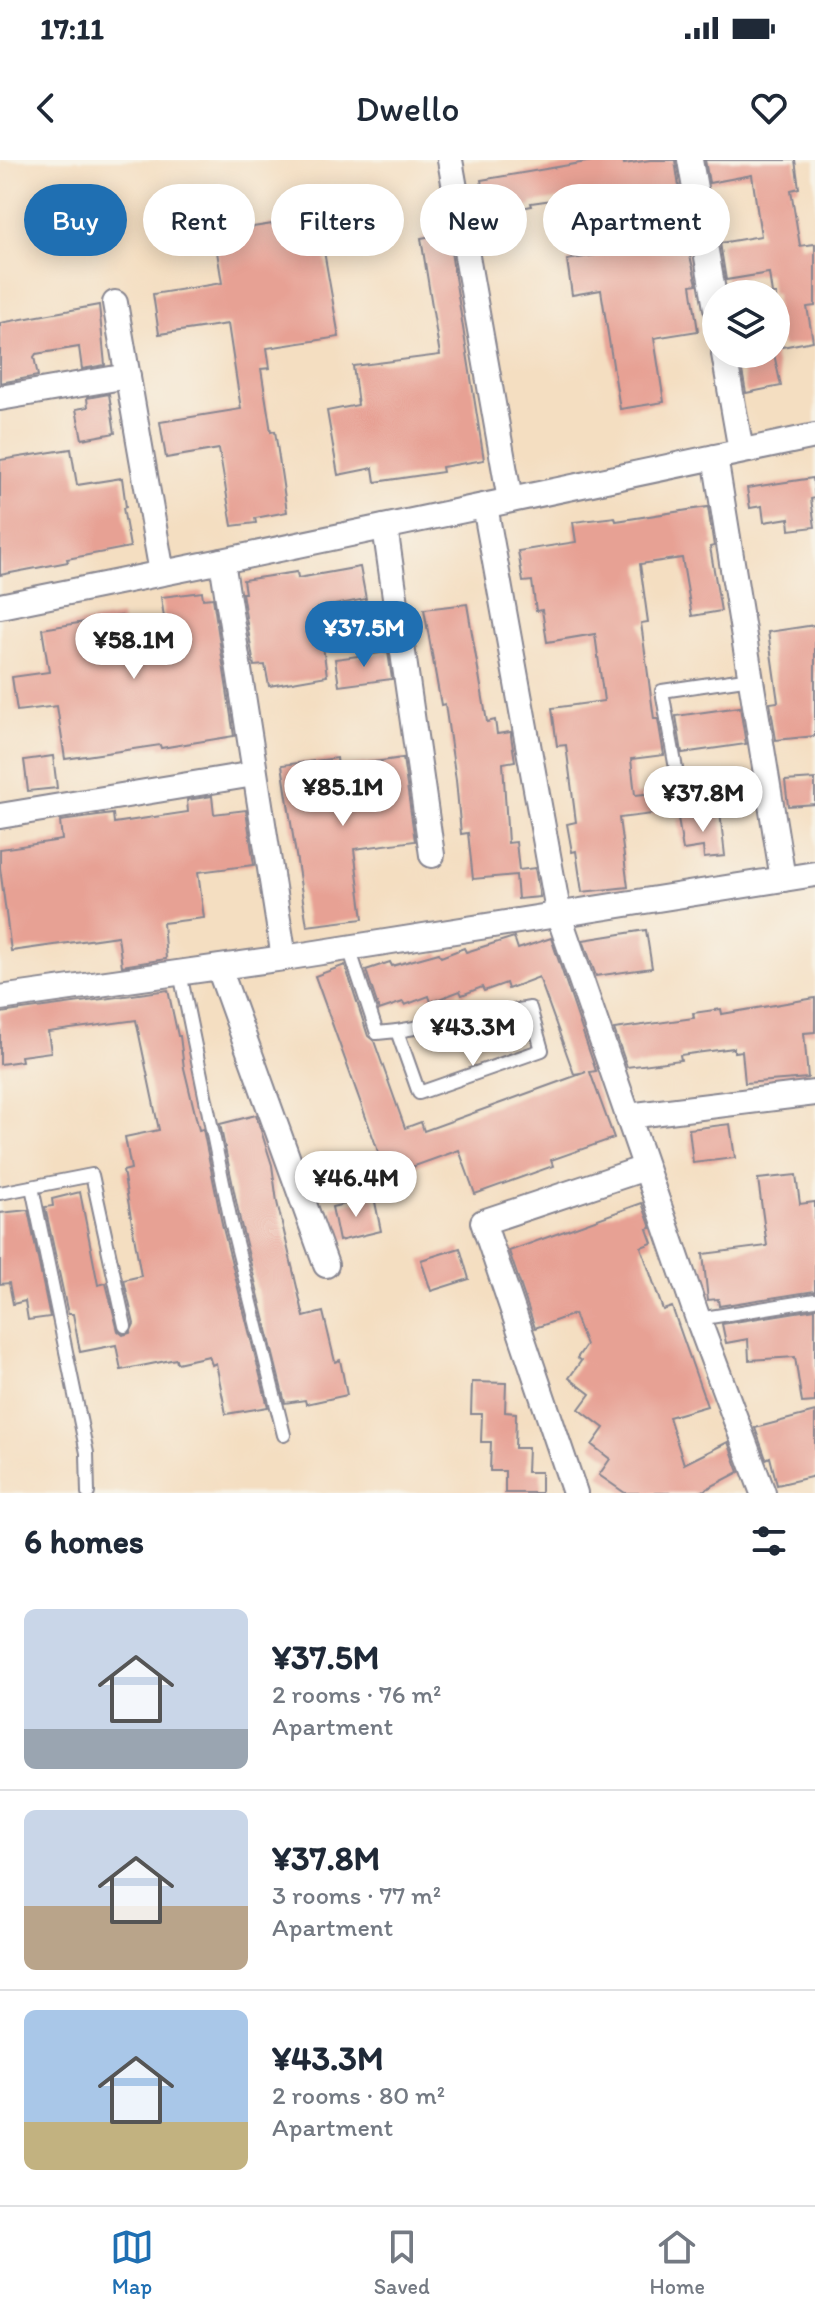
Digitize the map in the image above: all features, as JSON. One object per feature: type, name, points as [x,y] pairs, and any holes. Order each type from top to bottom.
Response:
[{"type":"street","points":[[450,160],[510,500]]},
{"type":"street","points":[[690,160],[711,280]]},
{"type":"street","points":[[115,303],[162,573]]},
{"type":"street","points":[[726,368],[741,451]]},
{"type":"street","points":[[0,398],[128,376]]},
{"type":"street","points":[[0,606],[815,436]]},
{"type":"street","points":[[715,457],[783,879]]},
{"type":"street","points":[[485,506],[559,916],[698,1319],[763,1493]]},
{"type":"street","points":[[385,527],[432,855]]},
{"type":"street","points":[[222,561],[284,958]]},
{"type":"street","points":[[0,816],[254,774]]},
{"type":"street","points":[[0,998],[219,968],[815,874]]},
{"type":"street","points":[[219,968],[326,1265]]},
{"type":"street","points":[[628,1116],[815,1093]]},
{"type":"street","points":[[575,1493],[483,1222],[645,1168]]},
{"type":"lane","points":[[682,802],[662,691],[751,678]]},
{"type":"lane","points":[[349,948],[377,1033],[530,1008],[542,1050],[419,1093],[397,1031]]},
{"type":"lane","points":[[180,973],[231,1222],[284,1435]]},
{"type":"lane","points":[[0,1193],[92,1175],[125,1326]]},
{"type":"lane","points":[[32,1187],[87,1453],[88,1493]]},
{"type":"lane","points":[[698,1319],[815,1300]]},
{"type":"building","points":[[598,160],[623,160],[624,164],[675,160],[679,184],[543,184],[543,201],[527,207],[527,184],[482,184],[481,180]]},
{"type":"building","points":[[705,160],[795,160],[799,188],[791,190],[800,246],[815,244],[815,306],[807,307],[813,341],[790,345],[790,280],[770,280],[769,273],[726,280],[722,256],[730,256],[730,241],[761,236],[752,175],[709,183]]},
{"type":"building","points":[[271,224],[271,256],[325,256],[339,337],[267,348],[270,368],[261,369],[271,432],[275,431],[287,512],[255,518],[256,523],[232,526],[219,449],[166,458],[160,422],[241,409],[228,324],[159,334],[153,294],[222,283],[218,256],[255,256],[255,227]]},
{"type":"building","points":[[424,256],[452,256],[484,460],[442,467],[443,472],[375,482],[373,468],[338,475],[327,411],[358,405],[353,366],[440,355]]},
{"type":"building","points":[[590,256],[690,256],[697,284],[691,285],[698,331],[654,338],[664,402],[620,409],[601,290],[572,295],[567,260]]},
{"type":"building","points":[[99,305],[105,365],[82,369],[79,347],[36,354],[38,376],[0,383],[0,323]]},
{"type":"building","points":[[742,368],[777,368],[781,386],[746,393]]},
{"type":"building","points":[[109,394],[115,433],[82,439],[76,409],[88,407],[87,398]]},
{"type":"building","points":[[71,449],[77,485],[122,478],[126,507],[123,508],[130,547],[0,575],[0,460]]},
{"type":"building","points":[[813,478],[815,498],[811,499],[815,527],[790,530],[789,518],[764,522],[762,506],[750,508],[747,488]]},
{"type":"building","points":[[708,507],[714,546],[710,547],[721,611],[692,616],[682,558],[640,564],[648,622],[641,623],[654,719],[658,719],[664,755],[631,759],[635,795],[666,792],[669,812],[619,818],[628,887],[582,892],[576,851],[572,852],[567,824],[576,822],[566,745],[557,746],[552,708],[604,701],[595,634],[547,642],[542,610],[536,611],[532,581],[523,582],[518,551],[576,542],[573,522],[615,517],[616,521]]},
{"type":"building","points":[[360,567],[366,599],[318,608],[327,676],[269,686],[265,665],[254,666],[242,593],[245,593],[243,580],[297,572],[298,578]]},
{"type":"building","points":[[202,592],[203,599],[213,598],[234,736],[65,759],[57,706],[17,711],[12,677],[49,672],[42,629],[121,616],[123,630],[165,624],[161,597]]},
{"type":"building","points":[[467,604],[487,722],[495,720],[497,734],[511,732],[515,761],[503,763],[508,843],[516,842],[519,870],[535,868],[540,897],[518,899],[516,875],[473,879],[468,833],[461,834],[445,704],[441,705],[424,609]]},
{"type":"building","points":[[815,625],[815,736],[776,740],[770,703],[778,702],[768,632]]},
{"type":"building","points":[[388,652],[392,679],[339,686],[335,659]]},
{"type":"building","points":[[740,707],[746,744],[682,753],[676,716]]},
{"type":"building","points":[[53,756],[57,788],[28,791],[24,760]]},
{"type":"building","points":[[337,758],[338,767],[403,758],[415,841],[354,849],[363,919],[307,926],[282,765]]},
{"type":"building","points":[[815,779],[815,804],[788,806],[785,781]]},
{"type":"building","points":[[212,796],[214,814],[246,810],[254,865],[198,872],[204,918],[163,923],[166,959],[122,966],[118,936],[11,951],[0,849],[62,840],[60,821],[113,814],[114,823],[188,812],[187,800]]},
{"type":"building","points":[[720,812],[725,856],[704,858],[703,847],[683,850],[678,818]]},
{"type":"building","points":[[646,930],[652,968],[596,976],[583,940]]},
{"type":"building","points":[[514,937],[518,949],[551,938],[596,1071],[590,1072],[614,1138],[551,1160],[553,1166],[475,1194],[459,1150],[387,1176],[315,976],[345,965],[368,1036],[374,1041],[405,1128],[421,1122],[424,1131],[586,1072],[574,1074],[539,977],[508,989],[506,983],[484,991],[482,987],[462,995],[460,991],[431,1002],[429,996],[379,1010],[366,970],[439,953],[441,957],[464,948],[466,952]]},
{"type":"building","points":[[168,990],[180,1036],[184,1068],[199,1130],[203,1129],[222,1224],[268,1407],[226,1414],[216,1363],[212,1365],[209,1356],[121,1370],[116,1345],[80,1352],[73,1314],[68,1314],[45,1207],[53,1206],[52,1199],[80,1192],[98,1285],[106,1283],[118,1331],[123,1335],[130,1333],[134,1324],[124,1280],[141,1276],[123,1171],[131,1169],[125,1137],[159,1130],[136,1020],[48,1032],[51,1052],[21,1056],[22,1061],[0,1064],[0,1013]]},
{"type":"building","points":[[815,998],[815,1032],[804,1033],[808,1078],[745,1083],[742,1051],[734,1052],[734,1048],[680,1055],[681,1060],[627,1067],[614,1029],[694,1018],[693,1013],[721,1009],[722,1014]]},
{"type":"building","points":[[256,1115],[272,1165],[277,1202],[304,1317],[323,1312],[335,1362],[340,1360],[347,1395],[306,1404],[305,1400],[285,1403],[220,1124]]},
{"type":"building","points":[[730,1124],[735,1158],[693,1163],[689,1129]]},
{"type":"building","points":[[796,1175],[800,1204],[815,1202],[815,1291],[719,1306],[718,1299],[708,1300],[703,1254],[767,1246],[758,1179]]},
{"type":"building","points":[[374,1197],[381,1231],[339,1241],[332,1207]]},
{"type":"building","points":[[642,1203],[651,1228],[647,1229],[652,1243],[641,1247],[663,1310],[672,1307],[707,1406],[669,1417],[684,1464],[728,1442],[739,1472],[699,1493],[625,1493],[599,1475],[610,1459],[592,1445],[604,1428],[579,1409],[590,1394],[569,1378],[581,1361],[577,1358],[586,1345],[574,1314],[535,1328],[509,1251]]},
{"type":"building","points":[[28,1210],[50,1317],[28,1320],[25,1301],[13,1304],[9,1283],[0,1284],[0,1213]]},
{"type":"building","points":[[460,1248],[469,1279],[431,1291],[421,1260]]},
{"type":"building","points":[[815,1309],[815,1402],[802,1403],[795,1357],[749,1360],[748,1339],[726,1343],[722,1324]]},
{"type":"building","points":[[472,1382],[506,1383],[505,1412],[516,1413],[515,1448],[528,1448],[527,1472],[541,1472],[541,1493],[505,1493],[505,1471],[490,1471],[491,1442],[481,1442],[482,1414],[471,1414]]},
{"type":"building","points":[[815,1412],[815,1476],[777,1485],[770,1457],[766,1459],[755,1428]]}]
